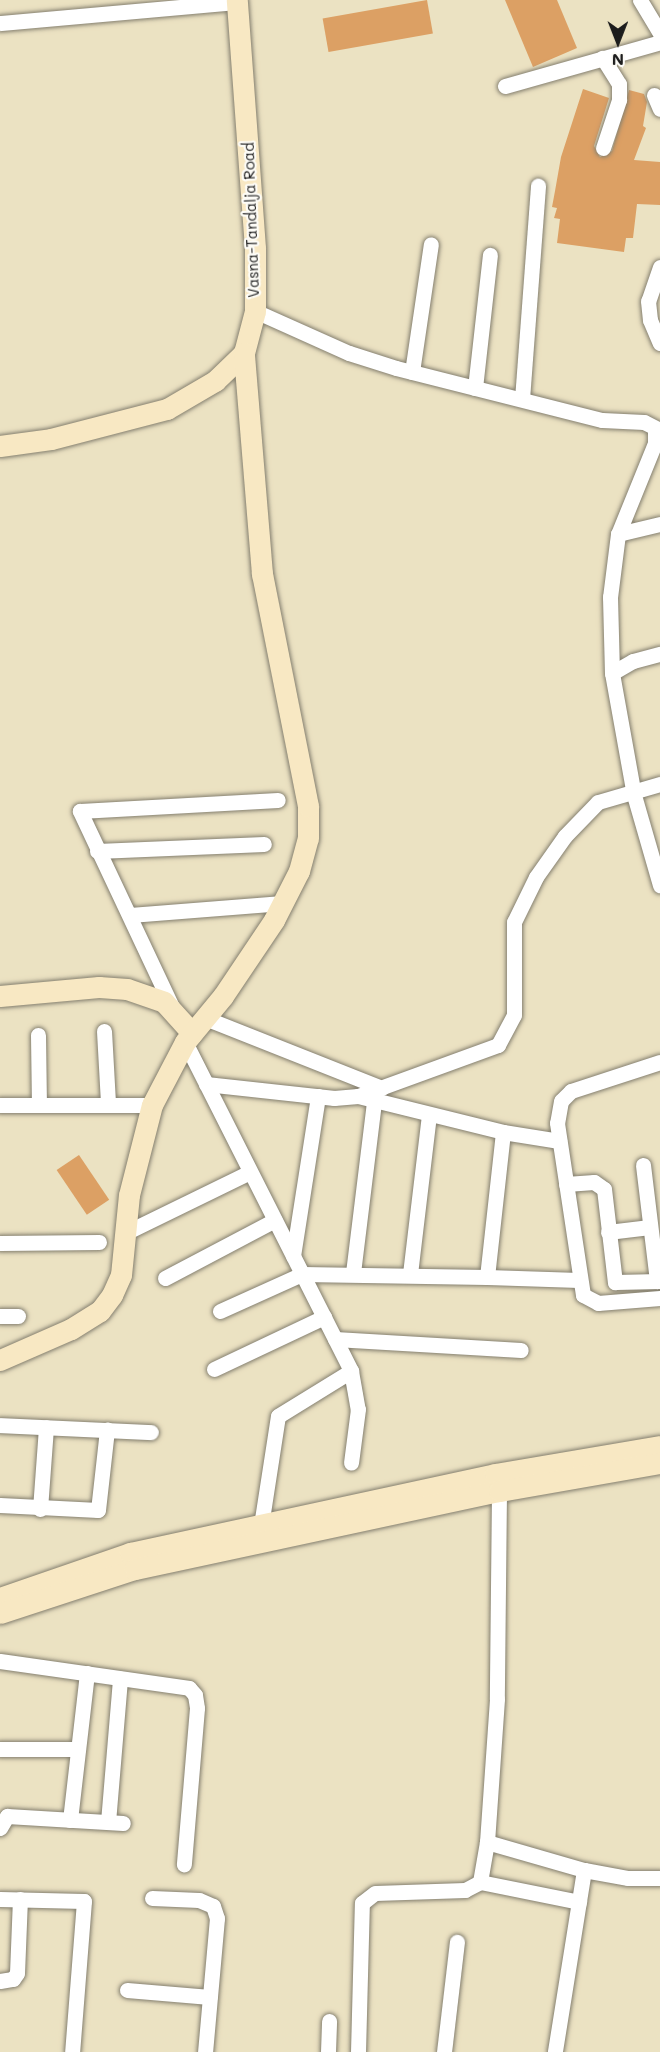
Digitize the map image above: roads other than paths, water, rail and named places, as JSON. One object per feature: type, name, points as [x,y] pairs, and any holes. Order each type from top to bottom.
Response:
[{"type":"street","points":[[640,0],[660,33]]},
{"type":"street","points":[[0,23],[237,1]]},
{"type":"street","name":"Vasna-Tandalja Road","points":[[237,1],[255,248],[255,311],[244,353]]},
{"type":"street","points":[[505,86],[660,42]]},
{"type":"street","points":[[603,58],[618,84],[619,100],[603,148]]},
{"type":"street","points":[[522,399],[538,186]]},
{"type":"street","points":[[412,372],[431,244]]},
{"type":"street","points":[[475,388],[490,255]]},
{"type":"street","points":[[660,267],[648,301],[660,343]]},
{"type":"street","points":[[255,311],[349,352],[412,372],[602,420],[644,422],[658,430],[655,443],[618,534],[610,597],[612,673],[634,795],[660,885]]},
{"type":"street","points":[[0,446],[51,439],[167,409],[215,381],[244,353]]},
{"type":"street","points":[[0,1360],[71,1329],[100,1311],[121,1275],[138,1149],[152,1105],[194,1031],[283,903],[299,871],[308,838],[308,806],[262,574],[244,353]]},
{"type":"street","points":[[618,534],[660,524]]},
{"type":"street","points":[[612,673],[633,661],[660,654]]},
{"type":"street","points":[[206,1084],[318,1096],[358,1096],[498,1044],[514,1015],[514,921],[536,877],[565,836],[598,802],[634,795],[660,784]]},
{"type":"street","points":[[174,1012],[80,811],[278,800]]},
{"type":"street","points":[[97,851],[264,843]]},
{"type":"street","points":[[130,915],[283,903]]},
{"type":"street","points":[[0,996],[99,987],[151,994],[194,1031],[382,1088]]},
{"type":"street","points":[[104,1031],[108,1102]]},
{"type":"street","points":[[194,1031],[206,1084],[351,1371],[358,1409],[351,1463]]},
{"type":"street","points":[[38,1035],[39,1104]]},
{"type":"street","points":[[660,1062],[571,1091],[561,1101],[557,1123],[583,1295],[598,1302],[660,1298]]},
{"type":"street","points":[[293,1256],[318,1096]]},
{"type":"street","points":[[358,1096],[374,1102],[503,1132],[559,1141]]},
{"type":"street","points":[[0,1105],[108,1102],[152,1105]]},
{"type":"street","points":[[353,1273],[374,1102]]},
{"type":"street","points":[[410,1274],[429,1115]]},
{"type":"street","points":[[487,1277],[503,1132]]},
{"type":"street","points":[[566,1184],[600,1184],[615,1282],[658,1281],[643,1165]]},
{"type":"street","points":[[125,1233],[250,1172]]},
{"type":"street","points":[[165,1278],[275,1220]]},
{"type":"street","points":[[608,1232],[651,1227]]},
{"type":"street","points":[[0,1243],[99,1242]]},
{"type":"street","points":[[220,1311],[302,1274],[410,1274],[579,1280]]},
{"type":"street","points":[[0,1316],[18,1316]]},
{"type":"street","points":[[214,1369],[324,1317]]},
{"type":"street","points":[[335,1339],[521,1350]]},
{"type":"street","points":[[260,1533],[278,1416],[351,1371]]},
{"type":"street","points":[[0,1425],[151,1432]]},
{"type":"street","points":[[40,1509],[46,1427]]},
{"type":"street","points":[[0,1505],[40,1509],[99,1510],[107,1430]]},
{"type":"street","points":[[0,1613],[135,1569],[260,1533],[495,1474],[660,1446]]},
{"type":"street","points":[[0,1598],[130,1552],[260,1533],[660,1463]]},
{"type":"street","points":[[480,1882],[487,1842],[497,1700],[499,1491]]},
{"type":"street","points":[[0,1661],[189,1688],[195,1695],[184,1863]]},
{"type":"street","points":[[70,1820],[87,1673]]},
{"type":"street","points":[[0,1828],[7,1816],[116,1823],[120,1678]]},
{"type":"street","points":[[0,1749],[78,1749]]},
{"type":"street","points":[[487,1842],[584,1870],[628,1878],[660,1878]]},
{"type":"street","points":[[555,2052],[584,1870]]},
{"type":"street","points":[[358,2052],[362,1903],[375,1893],[465,1890],[480,1882],[579,1902]]},
{"type":"street","points":[[153,1898],[181,1897],[213,1906],[217,1918],[205,2052]]},
{"type":"street","points":[[0,1899],[84,1901],[72,2052]]},
{"type":"street","points":[[0,1981],[13,1979],[17,1973],[20,1899]]},
{"type":"street","points":[[444,2052],[457,1941]]},
{"type":"street","points":[[127,1990],[210,1997]]},
{"type":"street","points":[[328,2052],[329,2021]]}]
